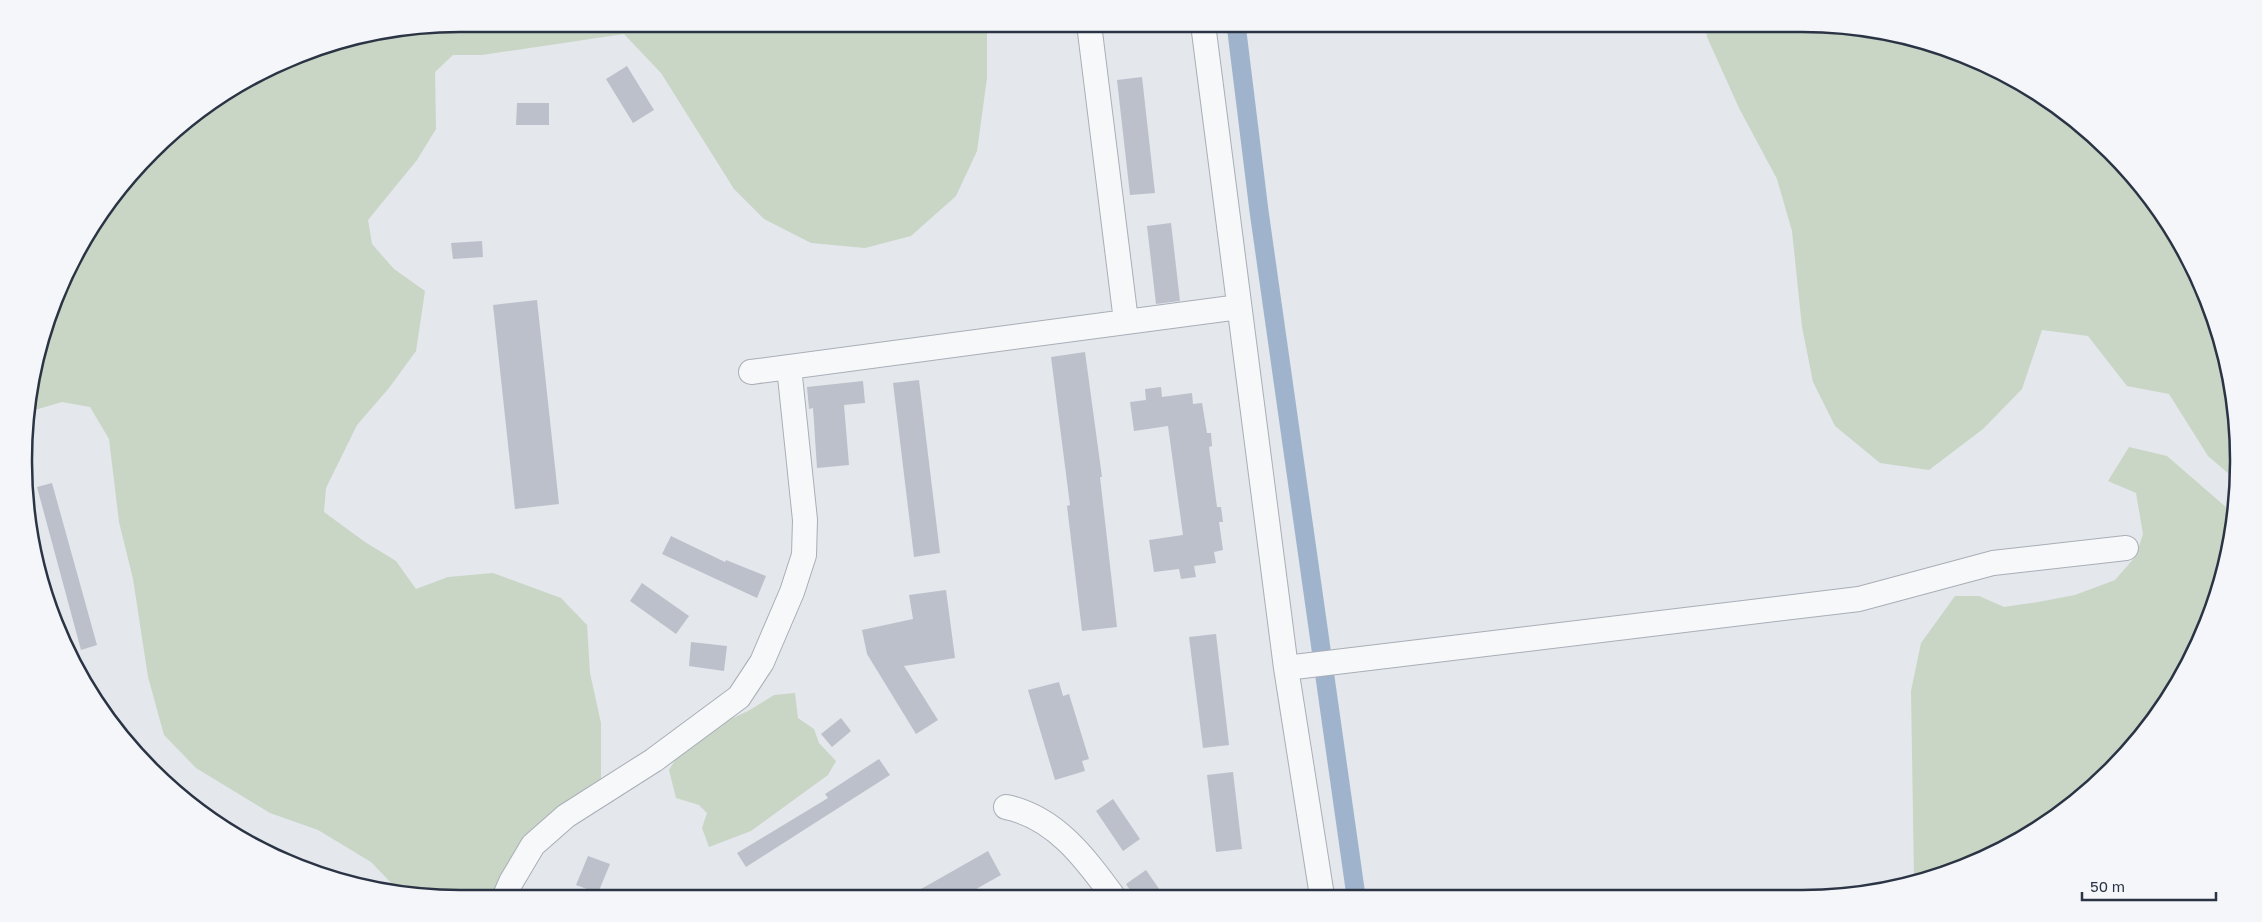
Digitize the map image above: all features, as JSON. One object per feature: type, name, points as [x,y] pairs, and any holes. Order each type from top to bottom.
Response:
[{"type":"street","points":[[1090,32],[1126,321]]},
{"type":"street","points":[[1204,32],[1239,307],[1292,667],[1321,890]]},
{"type":"street","points":[[751,372],[1239,307]]},
{"type":"street","points":[[508,890],[533,845],[566,816],[654,760],[739,697],[762,662],[792,592],[804,555],[805,520],[789,367]]},
{"type":"street","points":[[1292,667],[1859,599],[1993,563],[2126,548]]},
{"type":"street","points":[[1006,807],[1036,817],[1053,828],[1068,841],[1094,870],[1109,890]]},
{"type":"green space","points":[[987,32],[987,78],[977,151],[956,196],[911,236],[865,248],[811,243],[764,219],[734,189],[661,73],[624,34],[482,55],[453,55],[435,72],[436,129],[417,160],[368,220],[372,244],[394,269],[425,291],[416,351],[389,388],[357,425],[326,488],[324,512],[365,542],[396,561],[416,589],[448,577],[493,573],[561,598],[587,625],[590,673],[601,723],[601,785],[508,876],[498,890],[433,889],[392,884],[371,862],[318,830],[270,813],[196,768],[164,735],[148,677],[133,579],[119,522],[109,439],[90,407],[62,402],[35,410],[47,350],[55,323],[77,271],[90,247],[121,200],[158,158],[200,121],[247,90],[297,65],[350,47],[405,36],[433,33]]},
{"type":"green space","points":[[1706,32],[1829,33],[1857,36],[1912,47],[1939,55],[1991,77],[2039,105],[2084,139],[2123,178],[2141,200],[2172,247],[2197,297],[2207,323],[2221,377],[2229,433],[2230,474],[2208,456],[2169,394],[2127,386],[2088,336],[2042,330],[2022,389],[1983,429],[1929,470],[1880,463],[1835,426],[1813,382],[1802,327],[1792,231],[1777,179],[1739,108]]},
{"type":"green space","points":[[2129,447],[2167,456],[2227,508],[2215,572],[2207,599],[2185,651],[2172,675],[2141,722],[2123,744],[2084,783],[2039,817],[1991,845],[1939,867],[1914,874],[1911,691],[1921,643],[1955,596],[1979,596],[2004,607],[2075,595],[2115,580],[2136,556],[2143,534],[2136,493],[2108,481]]},
{"type":"green space","points":[[795,693],[798,718],[814,729],[819,743],[836,761],[828,775],[751,831],[709,847],[702,828],[707,813],[699,805],[676,798],[669,770],[688,739],[748,711],[774,695]]},
{"type":"building","points":[[627,66],[654,110],[633,123],[606,79]]},
{"type":"building","points":[[1142,77],[1155,193],[1130,195],[1117,80]]},
{"type":"building","points":[[517,103],[549,103],[549,125],[516,125]]},
{"type":"building","points":[[1171,223],[1180,301],[1156,304],[1147,226]]},
{"type":"building","points":[[482,241],[483,257],[453,259],[451,243]]},
{"type":"building","points":[[537,300],[559,504],[515,509],[493,305]]},
{"type":"building","points":[[1085,352],[1102,477],[1100,477],[1117,627],[1082,631],[1067,506],[1070,505],[1051,357]]},
{"type":"building","points":[[919,380],[940,553],[914,557],[893,383]]},
{"type":"building","points":[[863,381],[865,403],[844,405],[849,465],[817,468],[813,408],[809,409],[807,387]]},
{"type":"building","points":[[1161,387],[1162,397],[1192,393],[1193,404],[1202,403],[1207,433],[1211,433],[1212,446],[1209,447],[1217,507],[1221,507],[1223,522],[1219,522],[1223,550],[1214,552],[1216,563],[1194,566],[1196,577],[1181,579],[1179,569],[1154,572],[1149,540],[1183,535],[1168,426],[1134,431],[1130,402],[1146,400],[1145,389]]},
{"type":"building","points":[[52,483],[97,645],[81,650],[37,487]]},
{"type":"building","points":[[671,536],[725,562],[726,560],[766,576],[757,598],[662,554]]},
{"type":"building","points":[[642,583],[689,616],[676,634],[630,601]]},
{"type":"building","points":[[946,590],[955,658],[904,666],[938,720],[916,734],[867,654],[862,630],[913,619],[909,595]]},
{"type":"building","points":[[1216,634],[1229,745],[1203,748],[1189,637]]},
{"type":"building","points":[[691,642],[727,646],[724,671],[689,666]]},
{"type":"building","points":[[1059,682],[1063,696],[1069,694],[1089,759],[1082,761],[1085,771],[1055,780],[1028,690]]},
{"type":"building","points":[[841,718],[851,731],[832,747],[821,734]]},
{"type":"building","points":[[879,759],[890,775],[746,867],[737,853],[828,798],[825,794]]},
{"type":"building","points":[[1233,772],[1242,849],[1216,852],[1207,775]]},
{"type":"building","points":[[1113,799],[1140,839],[1123,851],[1096,811]]},
{"type":"building","points":[[988,851],[1001,875],[974,890],[919,890]]},
{"type":"building","points":[[588,856],[610,864],[599,890],[590,890],[576,885]]},
{"type":"building","points":[[1146,870],[1160,890],[1130,890],[1126,884]]},
{"type":"waterway","points":[[1237,32],[1259,211],[1355,890]]}]
